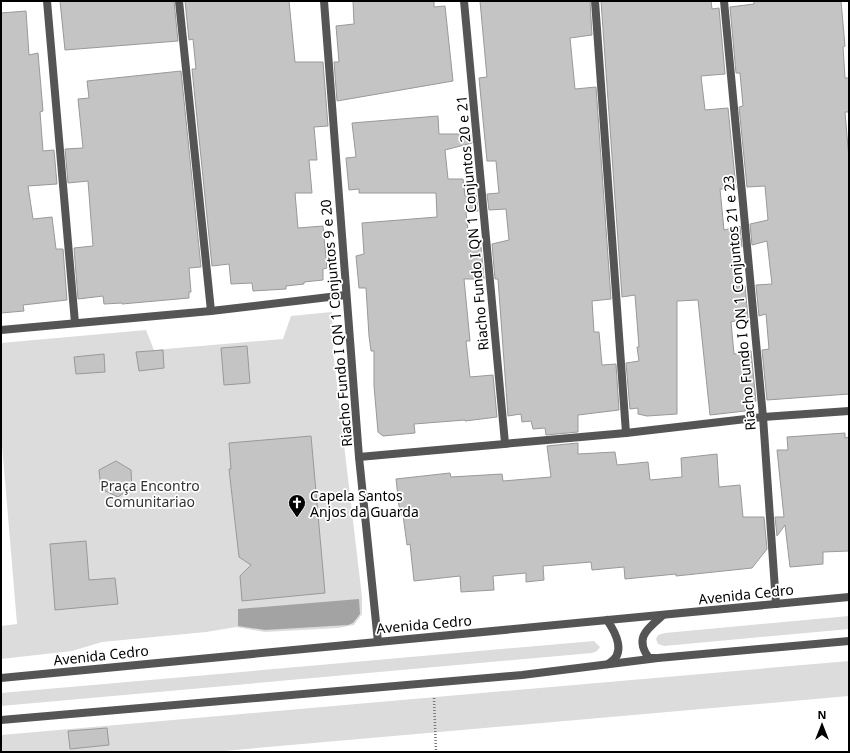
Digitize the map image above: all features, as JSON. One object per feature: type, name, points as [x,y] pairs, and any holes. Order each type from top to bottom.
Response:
[{"type":"street","points":[[47,1],[75,323]]},
{"type":"street","points":[[179,1],[211,311]]},
{"type":"street","name":"Riacho Fundo I QN 1 Conjuntos 9 e 20","points":[[324,1],[359,457],[378,642]]},
{"type":"street","name":"Riacho Fundo I QN 1 Conjuntos 20 e 21","points":[[464,1],[505,443]]},
{"type":"street","points":[[595,1],[626,433]]},
{"type":"street","name":"Riacho Fundo I QN 1 Conjuntos 21 e 23","points":[[724,1],[762,417],[776,604]]},
{"type":"street","points":[[1,330],[211,311],[346,295]]},
{"type":"street","points":[[359,457],[626,433],[762,417],[849,411]]},
{"type":"street","name":"Avenida Cedro","points":[[1,678],[849,597]]},
{"type":"street","points":[[658,658],[649,658],[644,651],[642,640],[647,629],[662,616]]},
{"type":"street","points":[[607,620],[616,632],[618,640],[618,654],[614,660],[607,664]]},
{"type":"street","points":[[1,720],[522,675],[658,658],[849,641]]},
{"type":"path","points":[[434,696],[436,752]]},
{"type":"green space","name":"Praça Encontro Comunitariao","points":[[332,312],[333,351],[362,597],[362,614],[354,625],[338,628],[265,632],[236,627],[206,632],[102,642],[72,651],[1,659],[1,626],[17,624],[1,433],[1,343],[146,330],[154,350],[283,339],[291,316]]},
{"type":"green space","points":[[849,616],[849,629],[664,646],[658,644],[656,639],[658,635],[665,633]]},
{"type":"green space","points":[[594,641],[600,647],[597,651],[592,653],[1,706],[1,693]]},
{"type":"green space","points":[[849,661],[849,696],[212,752],[1,752],[1,735]]},
{"type":"shaded area","points":[[359,599],[360,614],[353,623],[348,625],[265,630],[238,626],[238,609]]},
{"type":"building","points":[[60,1],[174,1],[178,41],[65,50]]},
{"type":"building","points":[[185,1],[289,1],[295,62],[323,62],[328,126],[314,127],[317,160],[309,160],[312,193],[295,193],[298,228],[323,226],[327,268],[323,269],[323,280],[286,286],[286,289],[253,291],[252,283],[231,284],[229,264],[212,266],[192,69],[196,69],[193,39],[189,40]]},
{"type":"building","points":[[353,1],[434,1],[434,7],[445,6],[453,81],[337,101],[334,62],[339,62],[336,26],[354,24]]},
{"type":"building","points":[[480,1],[590,1],[592,35],[570,38],[575,89],[596,87],[611,299],[592,301],[594,332],[599,332],[602,365],[616,364],[619,410],[578,415],[578,432],[546,435],[545,428],[533,429],[531,421],[522,422],[521,414],[508,416],[498,279],[495,279],[492,244],[509,240],[506,209],[489,210],[487,194],[499,193],[496,161],[487,161],[479,78],[487,77]]},
{"type":"building","points":[[601,1],[711,1],[712,9],[719,8],[725,74],[701,76],[705,110],[728,108],[736,188],[720,189],[724,230],[740,226],[742,247],[732,250],[736,287],[745,286],[748,318],[731,322],[734,354],[751,351],[756,401],[751,402],[745,411],[710,415],[698,300],[677,301],[677,414],[647,416],[638,414],[638,408],[630,409],[626,363],[639,361],[637,347],[639,347],[635,295],[622,297]]},
{"type":"building","points":[[754,1],[841,1],[845,46],[843,47],[845,78],[849,78],[849,112],[845,112],[849,159],[849,394],[767,400],[762,350],[769,349],[766,314],[759,316],[756,285],[772,284],[767,241],[752,245],[750,224],[768,220],[765,186],[747,187],[739,107],[743,106],[740,73],[736,73],[730,7],[754,4]]},
{"type":"building","points":[[26,11],[29,55],[38,53],[43,111],[40,112],[43,151],[54,150],[57,184],[28,186],[33,219],[52,217],[56,249],[63,249],[67,300],[23,305],[24,311],[1,313],[1,13]]},
{"type":"building","points":[[181,71],[201,267],[189,268],[191,292],[189,292],[189,298],[122,304],[104,304],[103,296],[78,299],[74,248],[93,246],[88,181],[68,183],[65,149],[83,148],[78,99],[89,98],[87,81]]},
{"type":"building","points":[[438,116],[439,134],[471,134],[472,143],[445,150],[448,179],[463,179],[465,196],[476,195],[478,211],[466,212],[470,250],[481,247],[484,279],[464,279],[470,341],[466,341],[470,377],[493,375],[497,417],[465,421],[414,424],[415,433],[383,436],[378,432],[374,386],[374,351],[371,351],[369,336],[366,288],[359,288],[356,256],[364,254],[362,223],[437,217],[436,193],[359,193],[359,189],[349,190],[346,158],[356,157],[352,123]]},
{"type":"building","points":[[247,346],[250,383],[224,385],[221,348]]},
{"type":"building","points":[[163,350],[164,368],[139,371],[136,352]]},
{"type":"building","points":[[104,354],[105,372],[76,374],[74,357]]},
{"type":"building","points":[[845,433],[845,438],[849,437],[849,551],[823,552],[823,564],[790,567],[785,525],[777,536],[775,517],[784,517],[777,450],[788,450],[787,437]]},
{"type":"building","name":"Capela Santos Anjos da Guarda","points":[[311,436],[325,593],[242,601],[240,576],[251,565],[239,557],[229,469],[231,469],[229,443]]},
{"type":"building","points":[[578,443],[578,454],[615,452],[617,465],[648,462],[650,480],[682,477],[681,458],[717,454],[719,487],[740,485],[743,517],[764,517],[767,549],[752,568],[676,576],[676,574],[625,579],[624,567],[592,570],[591,562],[543,566],[544,580],[526,582],[526,573],[493,576],[494,590],[461,592],[460,576],[414,581],[410,544],[407,545],[403,515],[400,515],[396,479],[450,473],[451,477],[502,474],[503,481],[551,477],[547,446]]},
{"type":"building","points":[[116,461],[131,470],[132,487],[118,497],[101,489],[99,470]]},
{"type":"building","points":[[86,541],[89,580],[115,578],[118,604],[55,610],[50,544]]},
{"type":"building","points":[[107,728],[109,745],[70,749],[68,731]]},
{"type":"place","name":"Capela Santos Anjos da Guarda","points":[[297,518]]}]
